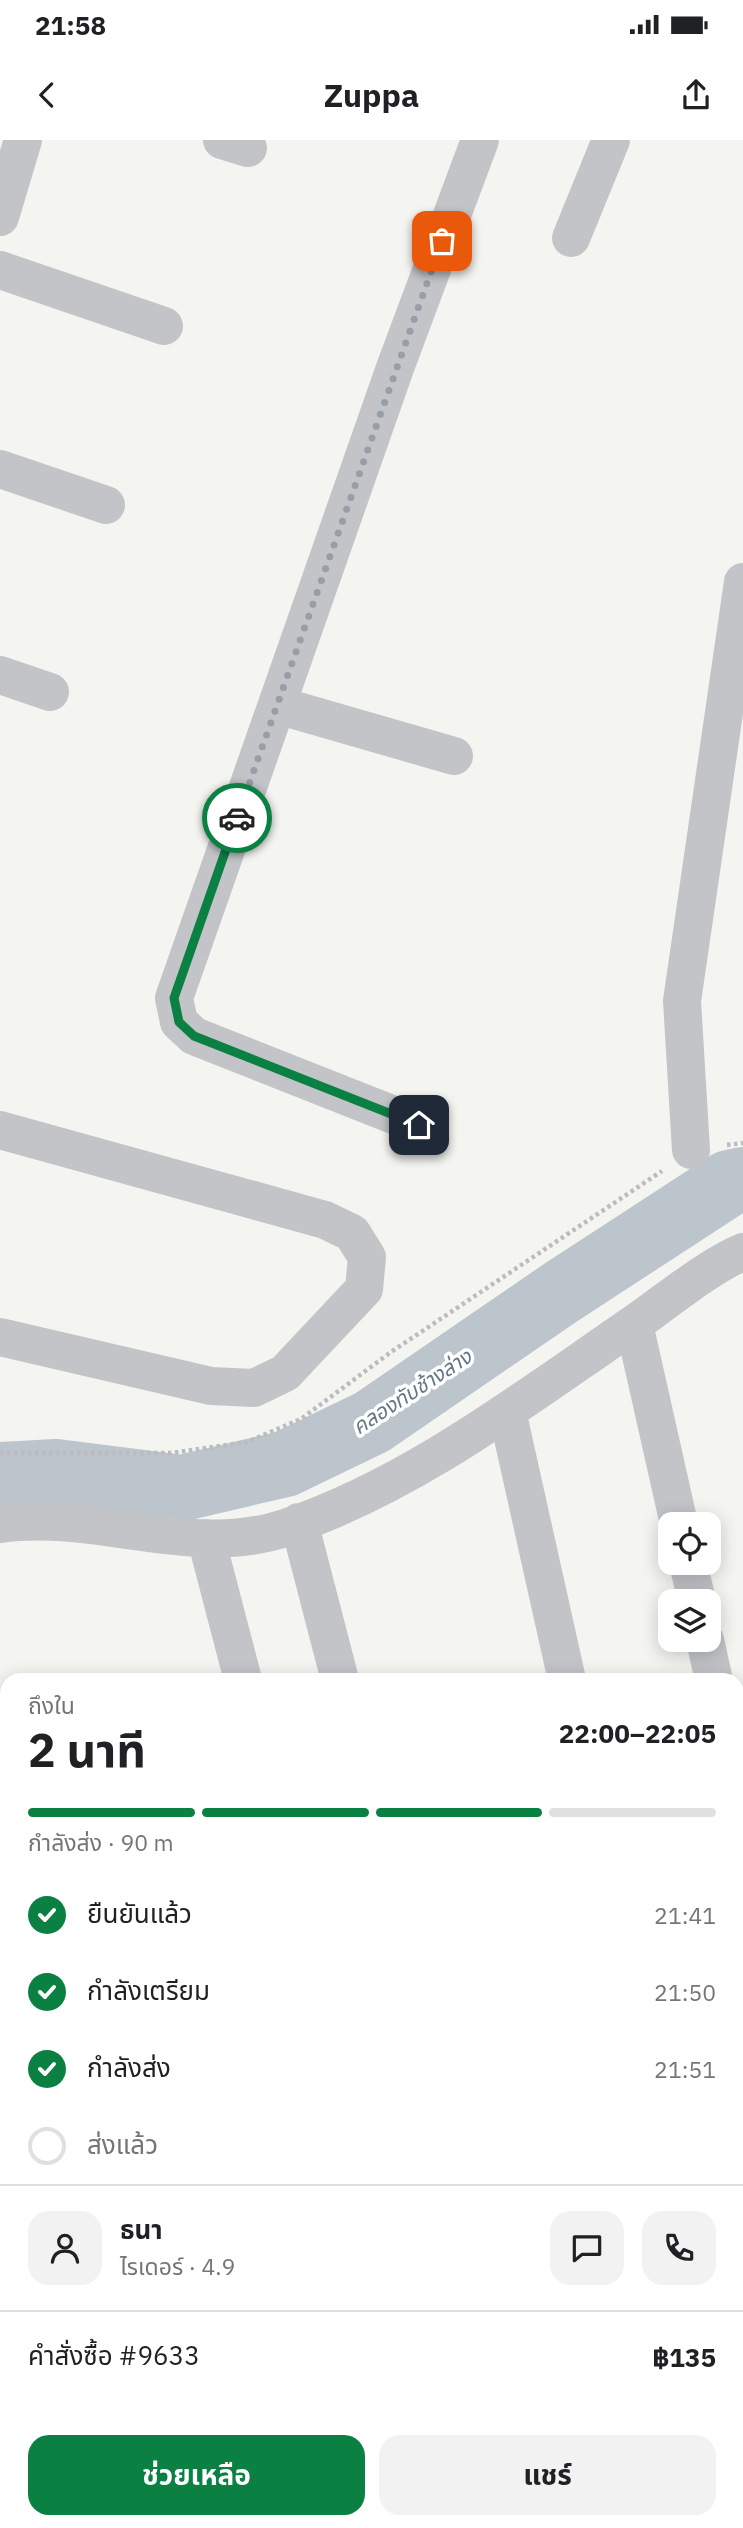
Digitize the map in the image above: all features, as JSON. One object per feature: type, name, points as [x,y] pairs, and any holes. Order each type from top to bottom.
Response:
[{"type":"street","points":[[0,217],[6,175],[23,140]]},
{"type":"street","points":[[419,1125],[194,1036],[179,1022],[174,998],[395,368],[480,140]]},
{"type":"street","points":[[571,238],[611,140]]},
{"type":"street","points":[[0,270],[164,326]]},
{"type":"street","points":[[0,469],[106,505]]},
{"type":"street","points":[[691,1150],[682,1001],[743,582]]},
{"type":"street","points":[[0,675],[50,692]]},
{"type":"street","points":[[277,705],[454,756]]},
{"type":"street","points":[[0,1130],[325,1220],[352,1233],[367,1257],[364,1289],[285,1373],[254,1388],[211,1386],[0,1337]]},
{"type":"street","points":[[0,1524],[88,1522],[191,1539],[234,1537],[283,1529],[382,1487],[507,1411],[743,1252]]},
{"type":"street","points":[[634,1324],[676,1512]]},
{"type":"street","points":[[507,1411],[565,1673]]},
{"type":"street","points":[[299,1522],[338,1673]]},
{"type":"street","points":[[206,1538],[241,1673]]},
{"type":"path","points":[[0,1453],[171,1454],[247,1443],[301,1419],[391,1352],[691,1150],[743,1143]]},
{"type":"waterway","name":"คลองทับช้างล่าง","points":[[0,1475],[56,1472],[182,1488],[285,1464],[372,1422],[560,1293],[729,1183],[743,1180]]},
{"type":"way so far","points":[[237,818],[442,241]]},
{"type":"route","points":[[237,818],[174,998],[179,1022],[194,1036],[419,1125]]}]
